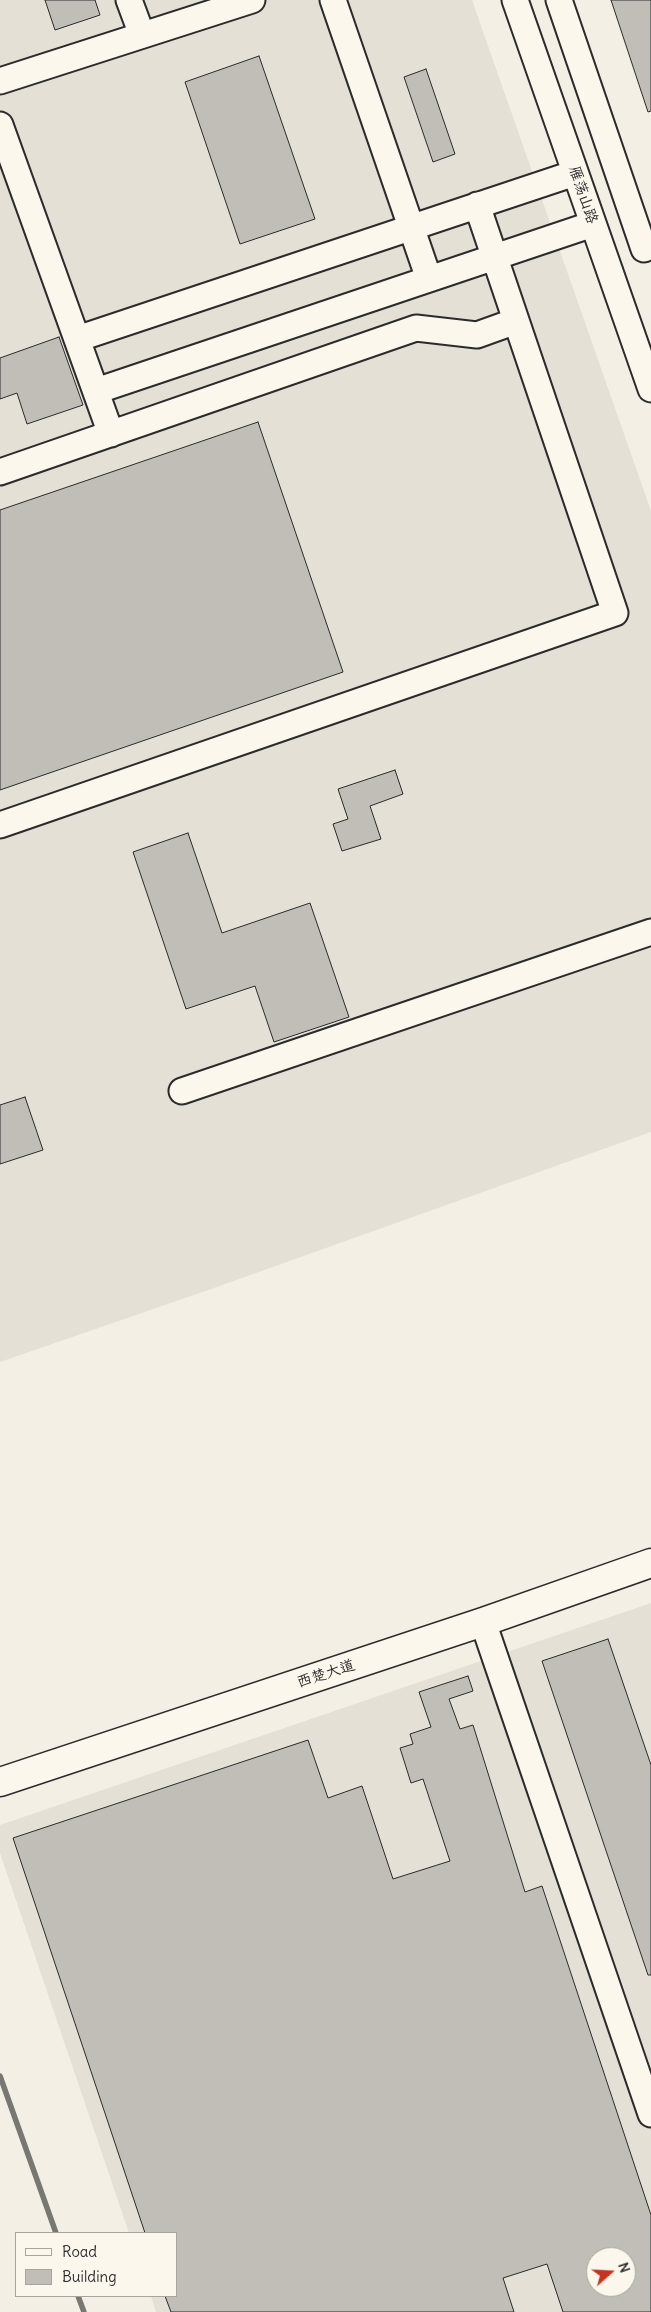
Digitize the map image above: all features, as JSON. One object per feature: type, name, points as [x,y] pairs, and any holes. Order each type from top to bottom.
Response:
[{"type":"main road","name":"西楚大道","points":[[0,1782],[483,1622],[651,1563]]},
{"type":"street","points":[[129,0],[142,35]]},
{"type":"street","points":[[0,81],[252,0]]},
{"type":"street","points":[[333,0],[429,279]]},
{"type":"street","name":"雁荡山路","points":[[514,0],[651,389]]},
{"type":"street","points":[[559,0],[648,248],[606,262]]},
{"type":"street","points":[[0,125],[111,434]]},
{"type":"street","points":[[77,339],[575,173]]},
{"type":"street","points":[[0,825],[615,613],[477,205]]},
{"type":"street","points":[[96,391],[593,224]]},
{"type":"street","points":[[0,472],[416,328],[478,335],[516,321]]},
{"type":"street","points":[[182,1091],[651,932]]},
{"type":"street","points":[[483,1622],[651,2114]]},
{"type":"shaded area","points":[[0,0],[472,0],[651,511],[651,1132],[214,1288],[0,1362]]},
{"type":"shaded area","points":[[651,1603],[651,2312],[156,2312],[151,2297],[178,2297],[178,2232],[129,2232],[0,1853],[0,1825]]},
{"type":"building","points":[[45,0],[95,0],[100,15],[55,30]]},
{"type":"building","points":[[611,0],[651,0],[651,111],[648,112]]},
{"type":"building","points":[[259,56],[315,219],[240,244],[185,82]]},
{"type":"building","points":[[426,69],[455,154],[433,162],[404,77]]},
{"type":"building","points":[[59,337],[83,405],[27,424],[17,393],[0,399],[0,358]]},
{"type":"building","points":[[258,422],[343,672],[0,790],[0,510]]},
{"type":"building","points":[[395,770],[403,794],[370,806],[381,839],[342,851],[333,824],[348,819],[338,789]]},
{"type":"building","points":[[188,833],[222,933],[310,903],[349,1017],[274,1042],[255,986],[186,1009],[133,852]]},
{"type":"building","points":[[25,1097],[43,1150],[0,1164],[0,1105]]},
{"type":"building","points":[[608,1639],[651,1765],[651,1975],[648,1975],[542,1661]]},
{"type":"building","points":[[468,1676],[473,1691],[449,1699],[460,1729],[473,1725],[525,1892],[542,1886],[651,2215],[651,2312],[563,2312],[547,2264],[503,2278],[514,2312],[171,2312],[165,2297],[178,2297],[178,2232],[145,2232],[13,1838],[308,1740],[328,1798],[362,1786],[393,1879],[450,1861],[423,1779],[411,1783],[400,1748],[413,1744],[410,1734],[431,1727],[419,1692]]},
{"type":"waterway","points":[[0,2076],[56,2232]]},
{"type":"waterway","points":[[78,2297],[84,2312]]}]
